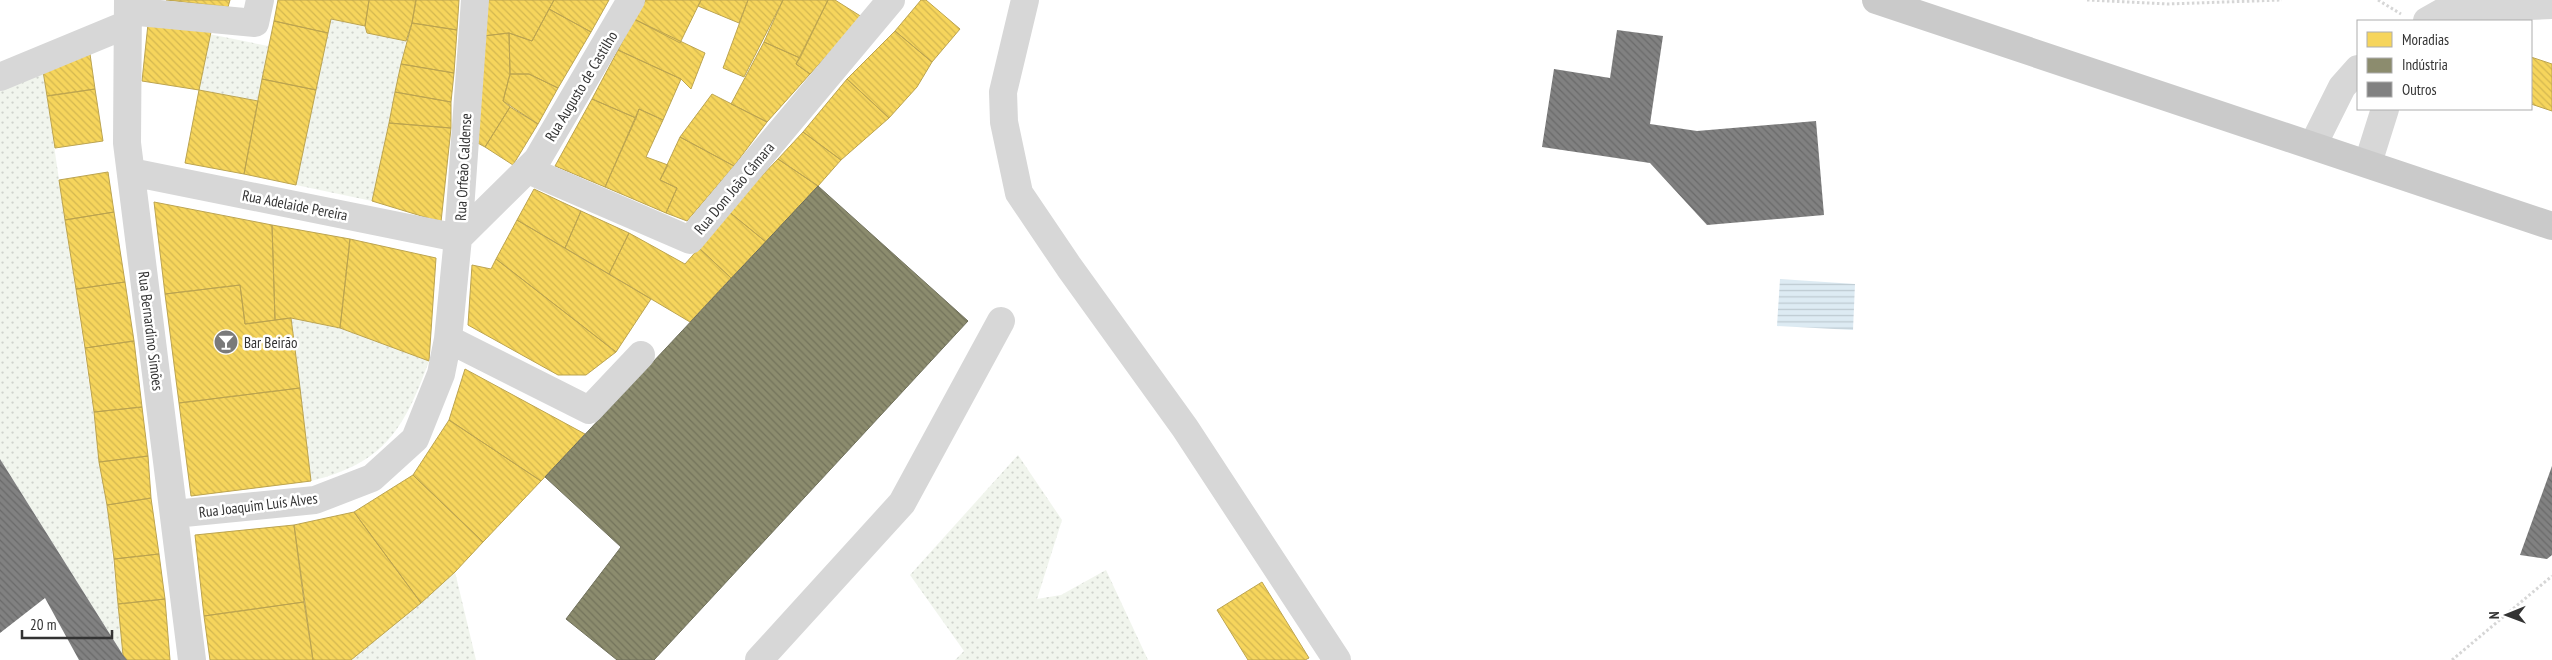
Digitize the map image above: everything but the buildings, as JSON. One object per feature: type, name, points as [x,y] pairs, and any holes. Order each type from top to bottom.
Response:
[{"type":"main road","points":[[1876,0],[2552,226]]},
{"type":"street","points":[[0,77],[128,12],[254,23],[260,0]]},
{"type":"street","name":"Rua Orfeão Caldense","points":[[458,238],[475,0]]},
{"type":"street","name":"Rua Augusto de Castilho","points":[[528,170],[537,160],[631,0]]},
{"type":"street","name":"Rua Dom João Câmara","points":[[528,170],[690,240],[891,0]]},
{"type":"street","points":[[1025,0],[1003,92],[1004,122],[1019,192],[1069,267],[1185,428],[1336,660]]},
{"type":"street","points":[[2431,12],[2552,5]]},
{"type":"street","name":"Rua Bernardino Simões","points":[[128,12],[127,143],[192,660]]},
{"type":"street","points":[[2312,145],[2342,87],[2357,70]]},
{"type":"street","points":[[2368,163],[2385,110]]},
{"type":"street","name":"Rua Orfeão Caldense","points":[[458,238],[528,170]]},
{"type":"street","name":"Rua Adelaide Pereira","points":[[131,172],[458,238]]},
{"type":"street","name":"Rua Joaquim Luís Alves","points":[[174,514],[315,500],[372,478],[415,439],[441,374],[448,339],[458,238]]},
{"type":"street","points":[[759,660],[902,503],[1002,321]]},
{"type":"street","points":[[448,339],[589,410],[641,355]]},
{"type":"path","points":[[2087,0],[2168,4],[2282,0]]},
{"type":"path","points":[[2378,0],[2431,12]]},
{"type":"path","points":[[2452,660],[2552,576]]},
{"type":"shaded area","points":[[331,19],[365,26],[367,33],[406,41],[372,201],[296,185]]},
{"type":"shaded area","points":[[209,34],[268,46],[258,101],[199,90]]},
{"type":"shaded area","points":[[43,71],[107,505],[123,655],[0,459],[0,90]]},
{"type":"shaded area","points":[[1780,279],[1855,284],[1853,330],[1777,326]]},
{"type":"shaded area","points":[[291,318],[340,328],[429,361],[410,406],[388,440],[374,453],[357,464],[311,481]]},
{"type":"shaded area","points":[[1018,455],[1062,520],[1037,599],[1061,595],[1106,570],[1148,660],[955,660],[964,651],[910,575]]},
{"type":"shaded area","points":[[455,572],[476,660],[351,660]]},
{"type":"place","name":"Bar Beirão","points":[[226,342]]}]
